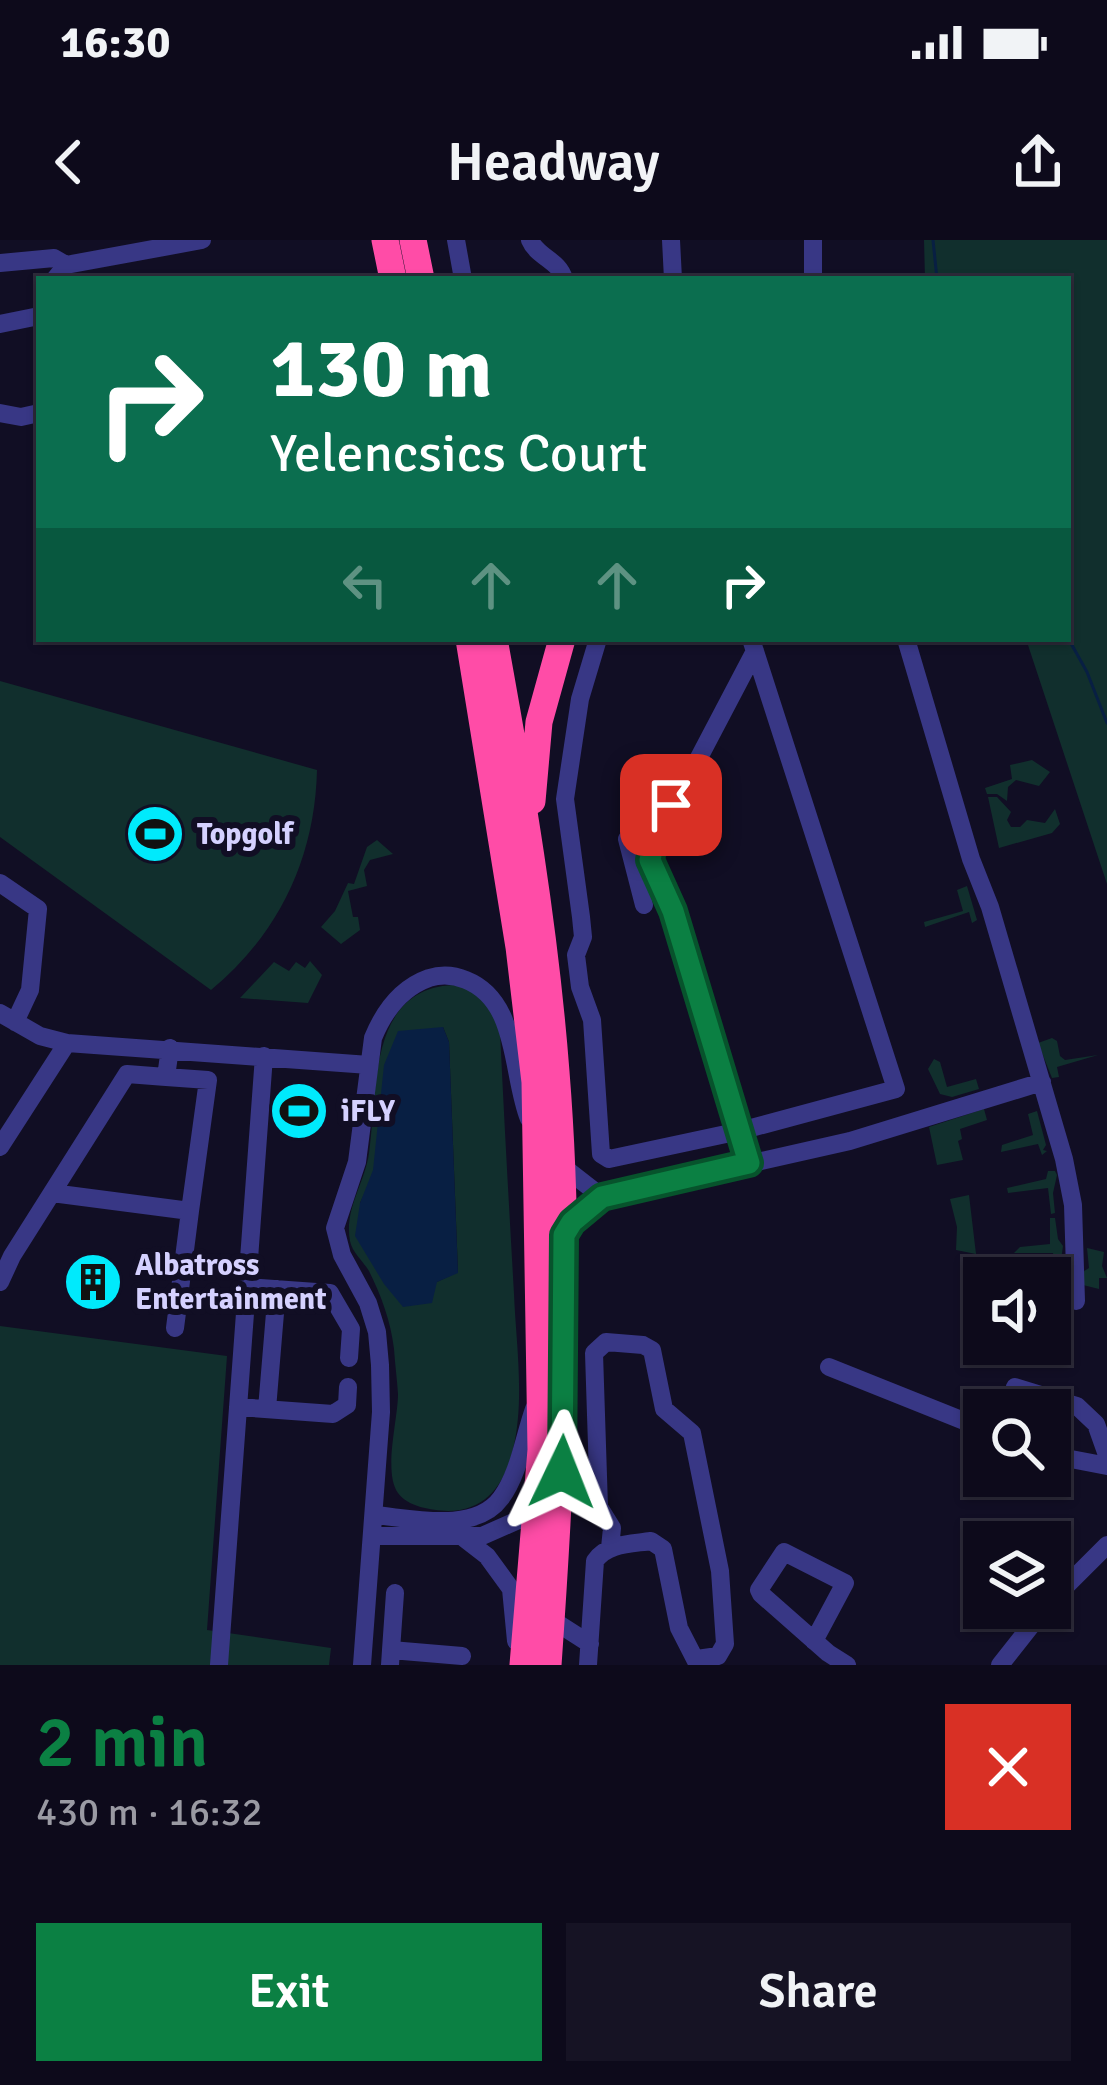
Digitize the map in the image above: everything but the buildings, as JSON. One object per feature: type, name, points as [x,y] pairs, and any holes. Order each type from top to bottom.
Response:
[{"type":"highway","points":[[385,240],[392,276]]},
{"type":"highway","points":[[413,240],[420,276]]},
{"type":"highway","points":[[469,642],[519,947],[535,1082],[542,1450],[521,1665]]},
{"type":"highway","points":[[495,642],[530,847],[556,1072],[561,1165],[563,1459],[548,1665]]},
{"type":"highway","points":[[530,847],[539,722],[561,642]]},
{"type":"street","points":[[0,263],[54,258],[60,272],[202,240]]},
{"type":"street","points":[[456,240],[463,276]]},
{"type":"street","points":[[530,240],[561,268],[563,276]]},
{"type":"street","points":[[671,240],[673,276]]},
{"type":"street","points":[[813,240],[813,276]]},
{"type":"street","points":[[0,324],[36,317]]},
{"type":"street","points":[[0,413],[21,417],[36,413]]},
{"type":"street","points":[[597,642],[580,699],[565,800],[583,937],[576,956],[580,987],[592,1020],[601,1154],[609,1159],[740,1131],[896,1089]]},
{"type":"street","points":[[907,642],[1042,1082],[1073,1204],[1076,1301]]},
{"type":"street","points":[[749,1163],[673,911],[663,897],[650,851],[753,645]]},
{"type":"street","points":[[753,645],[908,1123]]},
{"type":"street","points":[[627,839],[644,905]]},
{"type":"street","points":[[0,883],[38,909],[31,990],[7,1017],[40,1036],[67,1043],[369,1065]]},
{"type":"street","points":[[362,1665],[381,1412],[377,1332],[368,1303],[341,1255],[335,1228],[357,1162],[373,1038],[394,1002],[423,981],[447,976],[488,993],[507,1025],[518,1091],[536,1135]]},
{"type":"street","points":[[0,1147],[67,1043]]},
{"type":"street","points":[[166,1077],[170,1048]]},
{"type":"street","points":[[219,1665],[265,1056]]},
{"type":"street","points":[[0,1282],[127,1074],[208,1080],[175,1328]]},
{"type":"street","points":[[564,1235],[602,1197],[908,1123],[1042,1082]]},
{"type":"street","points":[[561,1165],[602,1197]]},
{"type":"street","points":[[52,1193],[190,1211]]},
{"type":"street","points":[[248,1287],[330,1293],[351,1329],[350,1358]]},
{"type":"street","points":[[267,1409],[277,1289]]},
{"type":"street","points":[[588,1665],[595,1561],[610,1548],[651,1541],[663,1549],[679,1628],[698,1662],[718,1656],[725,1644],[719,1571],[692,1433],[664,1409],[648,1347],[605,1342],[594,1353],[599,1507],[611,1528],[610,1548]]},
{"type":"street","points":[[829,1367],[963,1421]]},
{"type":"street","points":[[564,1376],[596,1391]]},
{"type":"street","points":[[238,1407],[333,1414],[346,1405],[348,1387]]},
{"type":"street","points":[[1016,1387],[1077,1406],[1096,1424],[1107,1455]]},
{"type":"street","points":[[374,1514],[471,1517],[493,1507],[502,1497],[540,1393]]},
{"type":"street","points":[[372,1536],[465,1539],[494,1533],[536,1514],[551,1501],[563,1459],[597,1441]]},
{"type":"street","points":[[1071,1458],[1107,1466]]},
{"type":"street","points":[[377,1474],[394,1503],[423,1519]]},
{"type":"street","points":[[465,1539],[487,1556],[511,1588],[521,1665]]},
{"type":"street","points":[[1071,1582],[1107,1545]]},
{"type":"street","points":[[814,1641],[845,1583],[784,1552],[759,1590],[814,1641],[847,1665]]},
{"type":"street","points":[[395,1593],[391,1658],[462,1656]]},
{"type":"street","points":[[551,1619],[590,1644]]},
{"type":"street","points":[[1000,1665],[1029,1629]]},
{"type":"green space","points":[[924,240],[1107,240],[1107,884],[1027,642],[1071,642],[1071,276],[925,276]]},
{"type":"green space","name":"Topgolf","points":[[0,681],[317,770],[309,834],[289,892],[256,944],[211,990],[0,837]]},
{"type":"green space","points":[[1032,760],[1050,772],[1039,786],[1016,780],[1008,787],[1007,801],[987,794],[985,788],[1012,779],[1010,765]]},
{"type":"green space","points":[[988,797],[997,797],[1011,812],[1007,820],[1011,827],[1020,827],[1027,820],[1045,823],[1055,809],[1060,824],[1052,833],[999,848]]},
{"type":"green space","points":[[377,840],[393,854],[370,860],[364,870],[367,886],[348,891],[360,930],[341,944],[321,927],[348,883],[354,884],[367,847]]},
{"type":"green space","points":[[967,886],[977,920],[972,923],[969,912],[925,927],[924,922],[963,911],[957,890]]},
{"type":"green space","points":[[310,961],[322,975],[308,1003],[240,998],[274,962],[289,971],[296,962],[305,968]]},
{"type":"green space","points":[[453,985],[470,990],[488,1007],[500,1031],[519,1372],[517,1430],[505,1473],[483,1501],[448,1511],[408,1502],[394,1484],[391,1459],[398,1394],[393,1339],[369,1271],[351,1245],[349,1229],[369,1153],[382,1048],[405,1004],[425,991]],"holes":[[[443,1027],[449,1042],[458,1272],[437,1282],[360,1203]]]},
{"type":"green space","points":[[1052,1038],[1065,1060],[1098,1055],[1057,1067],[1059,1077],[1052,1078],[1038,1043]]},
{"type":"green space","points":[[934,1059],[940,1062],[947,1087],[976,1079],[979,1089],[952,1097],[940,1094],[928,1069]]},
{"type":"green space","points":[[984,1109],[987,1120],[960,1129],[963,1160],[937,1165],[929,1127]]},
{"type":"green space","points":[[1037,1111],[1046,1145],[1043,1150],[1047,1151],[1042,1155],[1038,1144],[1001,1152],[1002,1145],[1033,1135],[1028,1114]]},
{"type":"green space","points":[[1048,1171],[1057,1175],[1055,1213],[1051,1214],[1048,1188],[1008,1193],[1007,1188],[1046,1179]]},
{"type":"green space","points":[[969,1195],[976,1254],[956,1250],[957,1227],[950,1199]]},
{"type":"green space","points":[[1050,1218],[1055,1218],[1061,1257],[1014,1253],[1020,1247],[1050,1244]]},
{"type":"green space","points":[[1087,1248],[1104,1252],[1107,1278],[1099,1278],[1099,1289],[1083,1285],[1081,1273],[1089,1268]]},
{"type":"green space","points":[[0,1326],[227,1356],[207,1630],[331,1648],[329,1665],[0,1665]]},
{"type":"water","points":[[443,1027],[449,1042],[458,1273],[437,1282],[432,1303],[403,1307],[355,1236],[360,1203],[373,1170],[384,1065],[398,1031]]},
{"type":"waterway","points":[[933,240],[937,276]]},
{"type":"waterway","points":[[1070,642],[1107,723]]},
{"type":"place","name":"Topgolf","points":[[155,834]]},
{"type":"place","name":"iFLY","points":[[299,1111]]},
{"type":"place","name":"Albatross Entertainment","points":[[93,1282]]},
{"type":"route","points":[[562,1472],[564,1235],[602,1197],[749,1163],[673,911],[650,860],[654,839],[671,805]]}]
